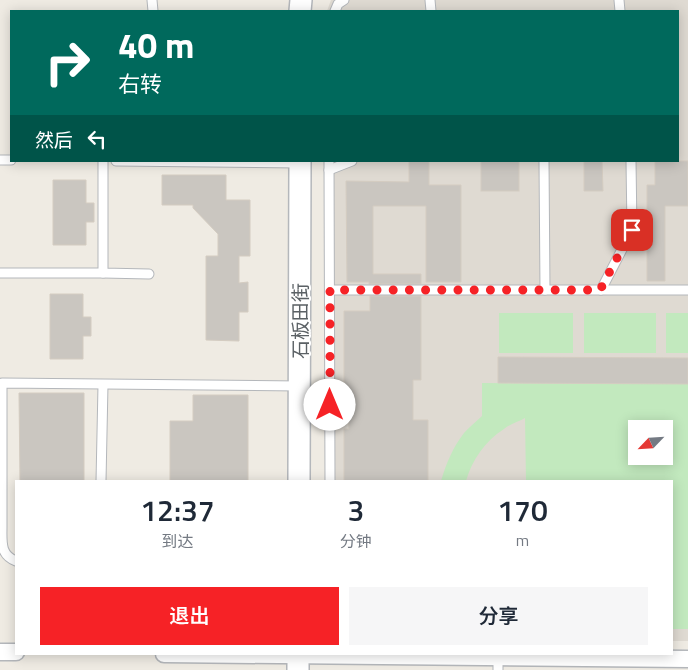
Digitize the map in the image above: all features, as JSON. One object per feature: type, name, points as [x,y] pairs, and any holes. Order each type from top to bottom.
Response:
[{"type":"street","name":"石板田街","points":[[299,480],[300,162]]},
{"type":"street","points":[[0,652],[15,652]]},
{"type":"street","points":[[186,655],[298,660],[498,664],[589,664],[688,659]]},
{"type":"lane","points":[[335,10],[338,4],[344,0]]},
{"type":"lane","points":[[103,162],[103,273]]},
{"type":"lane","points":[[330,480],[330,165],[346,162]]},
{"type":"lane","points":[[544,162],[545,290]]},
{"type":"lane","points":[[600,290],[632,230],[631,162]]},
{"type":"lane","points":[[0,272],[149,274]]},
{"type":"lane","points":[[330,290],[688,290]]},
{"type":"lane","points":[[15,561],[10,559],[3,550],[2,383],[299,386]]},
{"type":"lane","points":[[101,480],[103,384]]},
{"type":"shaded area","points":[[331,0],[688,0],[688,641],[673,641],[673,480],[327,480],[326,162],[679,162],[679,10],[327,10]]},
{"type":"green space","points":[[499,313],[573,313],[573,353],[499,353]]},
{"type":"green space","points":[[584,313],[656,313],[656,353],[584,353]]},
{"type":"green space","points":[[666,313],[688,313],[688,353],[666,353]]},
{"type":"green space","points":[[482,383],[688,384],[688,629],[673,629],[673,480],[526,480],[525,418],[506,427],[485,445],[476,458],[466,480],[441,480],[456,444],[466,431],[482,416]]},
{"type":"building","points":[[688,161],[688,206],[665,206],[665,281],[647,281],[647,185],[655,185],[655,162]]},
{"type":"building","points":[[409,162],[429,162],[429,185],[461,185],[461,282],[426,282],[426,206],[373,206],[373,274],[421,274],[421,284],[347,282],[346,181],[409,182]]},
{"type":"building","points":[[481,162],[519,162],[519,191],[481,191]]},
{"type":"building","points":[[584,162],[602,162],[603,191],[584,191]]},
{"type":"building","points":[[162,175],[226,175],[226,200],[250,200],[250,256],[239,256],[239,283],[248,282],[248,312],[239,312],[239,341],[206,340],[206,256],[218,256],[218,234],[193,208],[193,205],[162,205]]},
{"type":"building","points":[[53,180],[86,180],[86,203],[94,203],[94,222],[86,222],[86,245],[53,245]]},
{"type":"building","points":[[50,294],[83,294],[83,317],[91,317],[91,336],[83,336],[83,359],[50,359]]},
{"type":"building","points":[[370,296],[421,296],[421,380],[413,380],[413,420],[428,420],[428,480],[344,480],[344,429],[349,429],[348,401],[344,401],[344,311],[370,311]]},
{"type":"building","points":[[498,357],[688,358],[688,384],[498,383]]},
{"type":"building","points":[[19,393],[84,393],[84,480],[20,480]]},
{"type":"building","points":[[193,395],[248,395],[248,480],[170,480],[170,421],[193,421]]},
{"type":"route","points":[[330,405],[330,290],[600,290],[632,230]]}]
